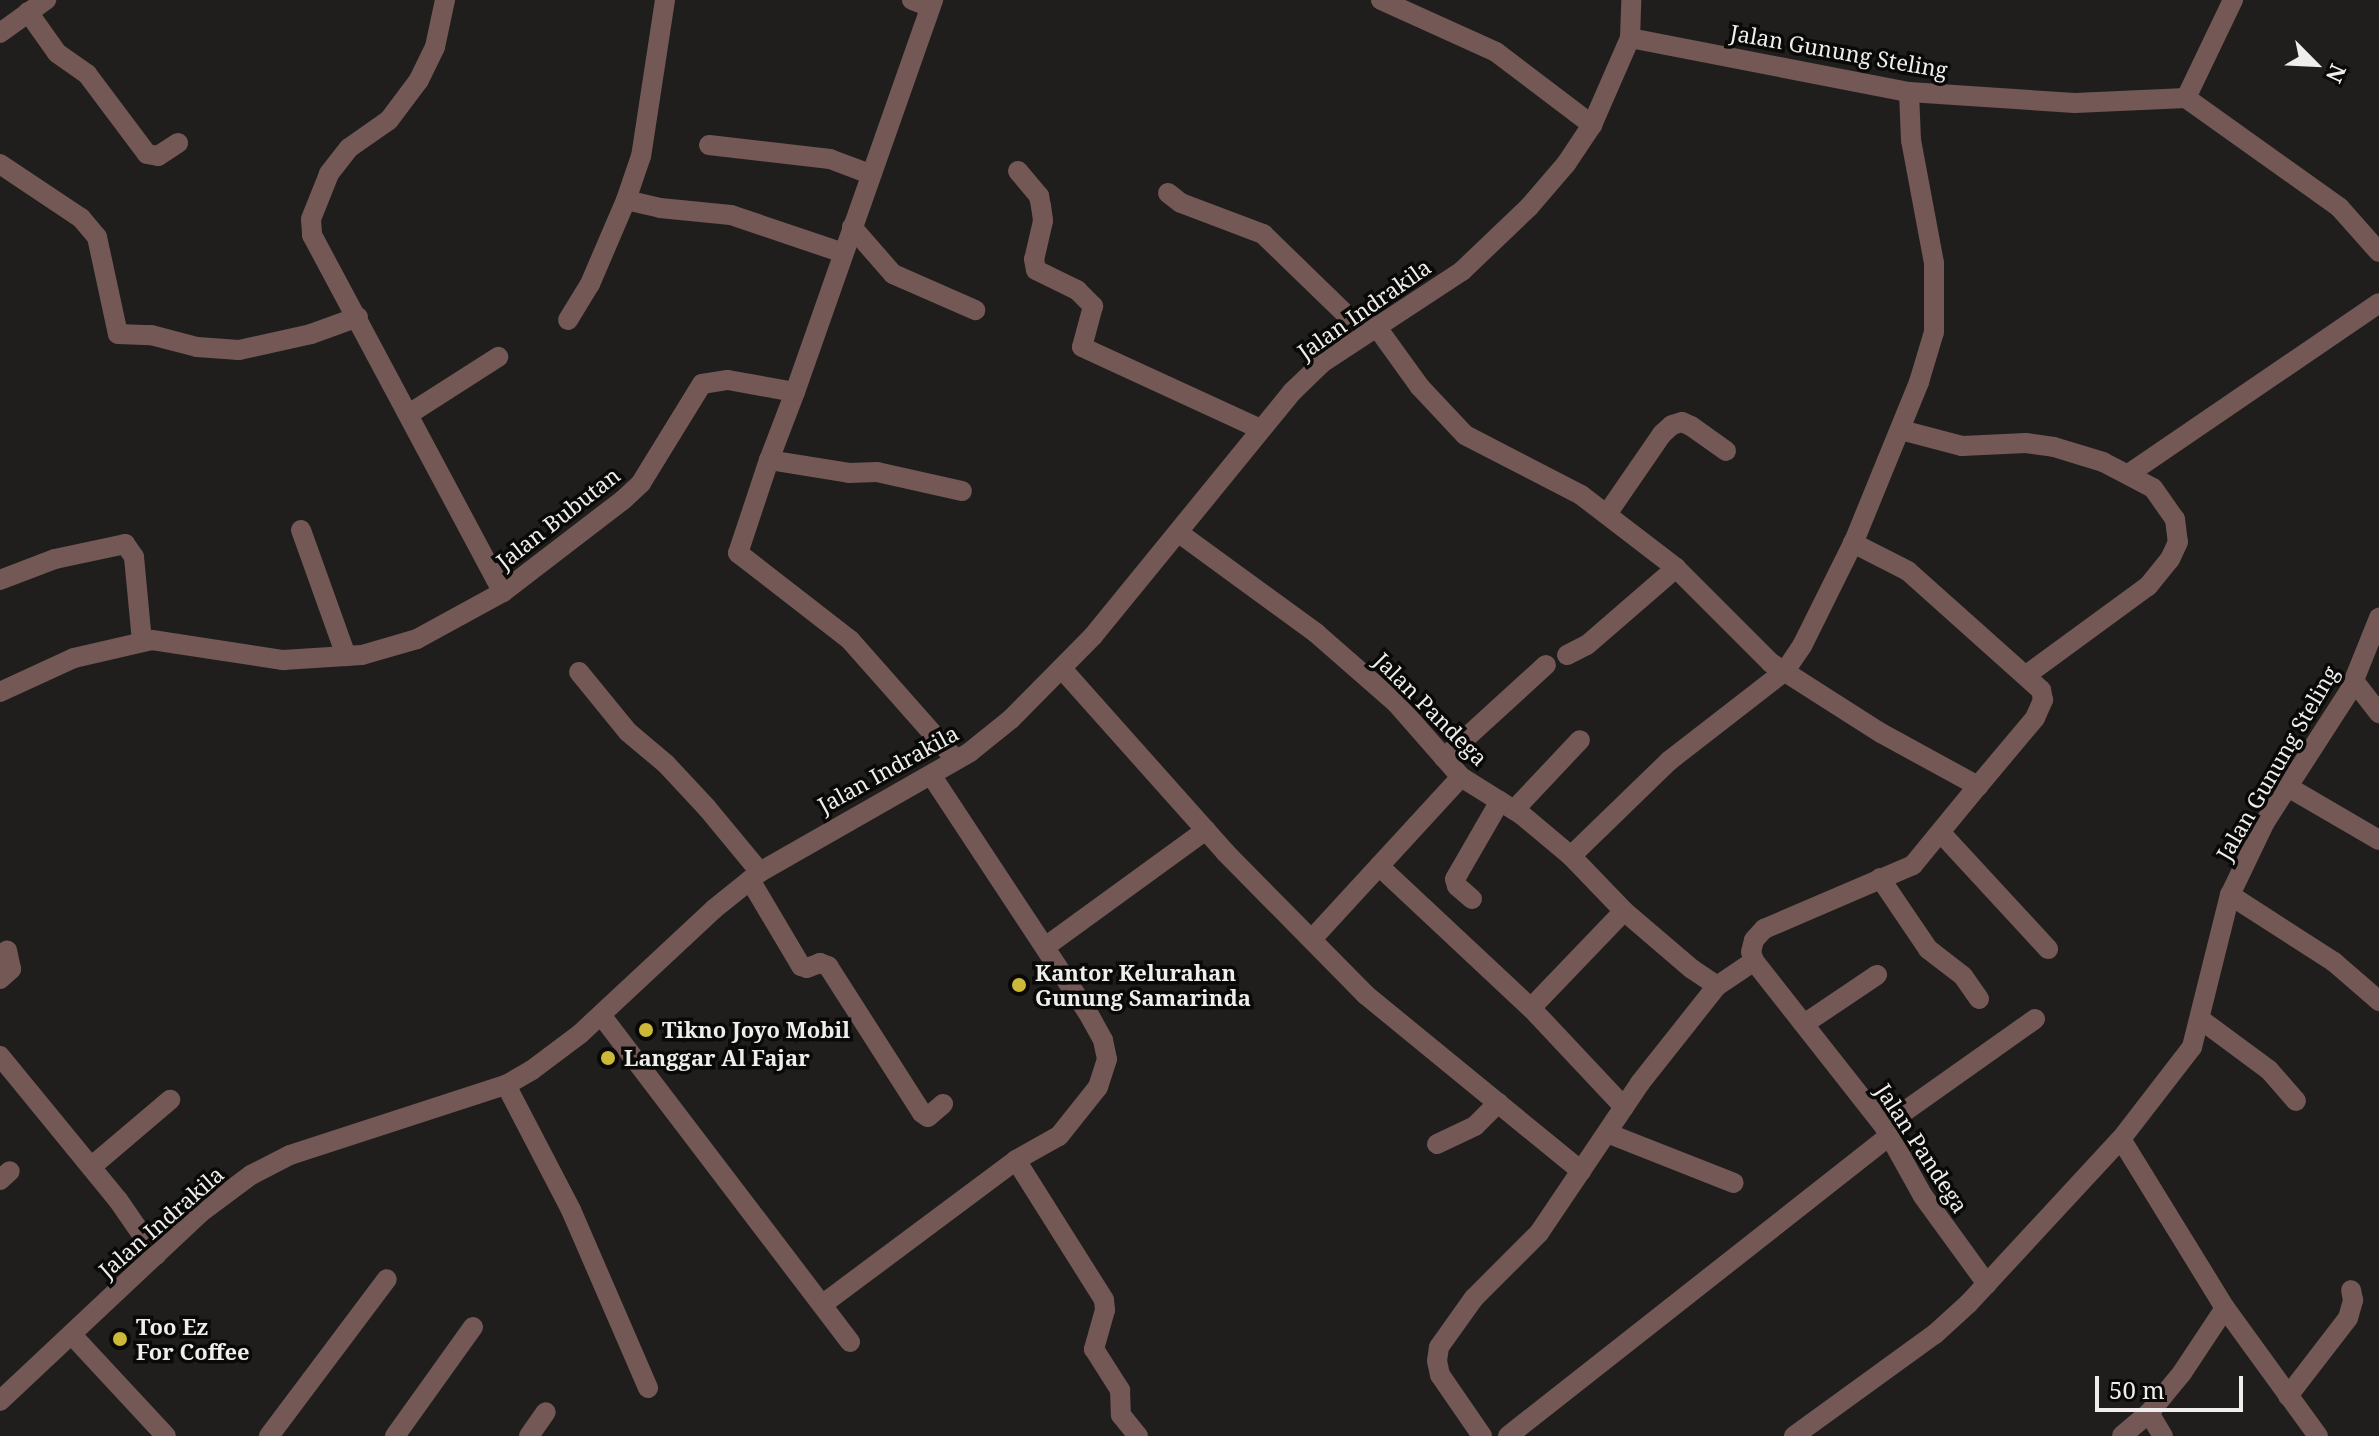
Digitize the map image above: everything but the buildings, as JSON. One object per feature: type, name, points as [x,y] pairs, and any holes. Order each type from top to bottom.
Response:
[{"type":"street","points":[[3,25],[46,0]]},
{"type":"street","points":[[445,0],[435,47],[419,80],[389,120],[349,148],[329,174],[311,219],[312,235],[503,592]]},
{"type":"street","points":[[568,320],[590,284],[641,156],[665,0]]},
{"type":"street","points":[[1381,0],[1496,52],[1592,125]]},
{"type":"street","name":"Jalan Indrakila","points":[[0,1401],[200,1213],[251,1175],[290,1155],[506,1085],[549,1057],[601,1015],[714,909],[755,876],[956,760],[1011,719],[1063,670],[1179,533],[1260,429],[1322,363],[1462,271],[1496,242],[1566,164],[1592,125],[1630,38],[1631,0]]},
{"type":"street","points":[[2233,0],[2186,98],[2339,207],[2379,252]]},
{"type":"street","points":[[925,2],[870,174],[738,553],[850,640],[956,760]]},
{"type":"street","points":[[28,12],[57,53],[87,74],[147,154],[158,156],[178,143]]},
{"type":"street","name":"Jalan Gunung Steling","points":[[1630,38],[1909,92],[2075,103],[2186,98]]},
{"type":"street","points":[[1571,856],[1669,761],[1785,671],[1802,646],[1853,543],[1901,430],[1934,332],[1937,293],[1911,140],[1909,92]]},
{"type":"street","points":[[709,145],[830,159],[870,174]]},
{"type":"street","points":[[0,164],[81,218],[97,237],[118,334],[151,335],[197,347],[239,350],[311,334],[358,317]]},
{"type":"street","points":[[1018,171],[1039,196],[1041,206],[1043,221],[1034,259],[1036,270],[1077,290],[1093,306],[1082,347],[1260,429]]},
{"type":"street","points":[[1168,193],[1181,203],[1263,234],[1370,330],[1465,435],[1581,495],[1676,568],[1771,663],[1881,733],[1978,786]]},
{"type":"street","points":[[626,200],[660,208],[731,215],[843,253]]},
{"type":"street","points":[[852,227],[893,274],[975,310]]},
{"type":"street","points":[[2130,473],[2379,303]]},
{"type":"street","points":[[409,414],[498,357]]},
{"type":"street","name":"Jalan Bubutan","points":[[0,692],[74,658],[152,640],[283,660],[373,652],[417,639],[503,592],[641,483],[702,384],[728,380],[795,392]]},
{"type":"street","points":[[1607,514],[1662,434],[1672,425],[1682,422],[1691,426],[1726,451]]},
{"type":"street","points":[[1901,430],[1962,446],[2026,443],[2054,447],[2130,473],[2153,488],[2175,519],[2178,542],[2170,559],[2148,586],[2025,676]]},
{"type":"street","points":[[769,460],[849,473],[877,472],[962,491]]},
{"type":"street","points":[[301,530],[346,656]]},
{"type":"street","name":"Jalan Pandega","points":[[1179,533],[1316,633],[1396,703],[1461,777],[1507,806],[1571,856],[1624,911],[1692,969],[1717,986]]},
{"type":"street","points":[[1482,1436],[1440,1375],[1437,1361],[1439,1347],[1474,1298],[1539,1233],[1624,1107],[1717,986],[1754,961],[1751,952],[1754,940],[1764,929],[1913,865],[2041,707],[2041,690],[1908,571],[1853,543]]},
{"type":"street","points":[[0,580],[55,559],[125,544],[134,557],[142,642]]},
{"type":"street","points":[[1567,655],[1587,645],[1676,568]]},
{"type":"street","name":"Jalan Gunung Steling","points":[[1794,1436],[1935,1334],[1987,1284],[2121,1139],[2192,1047],[2230,895],[2265,822],[2354,681],[2379,618]]},
{"type":"street","points":[[1444,758],[1546,665]]},
{"type":"street","points":[[1063,670],[1206,830],[1366,995],[1581,1171]]},
{"type":"street","points":[[579,672],[628,732],[661,758],[707,808],[755,876],[801,966],[807,968],[820,963],[828,966],[922,1113],[928,1117],[943,1104]]},
{"type":"street","points":[[2354,681],[2379,713]]},
{"type":"street","points":[[1472,899],[1457,886],[1455,879],[1507,806],[1580,740]]},
{"type":"street","points":[[823,1304],[1016,1160],[1059,1136],[1098,1087],[1107,1059],[1103,1040],[1088,1013],[931,775]]},
{"type":"street","points":[[1312,939],[1461,777]]},
{"type":"street","points":[[2288,787],[2379,840]]},
{"type":"street","points":[[1045,947],[1206,830]]},
{"type":"street","points":[[1941,833],[2048,949]]},
{"type":"street","points":[[1379,866],[1531,1008],[1624,1107]]},
{"type":"street","points":[[1880,878],[1928,949],[1963,976],[1979,999]]},
{"type":"street","points":[[2230,895],[2334,962],[2379,1001]]},
{"type":"street","points":[[1531,1008],[1624,911]]},
{"type":"street","points":[[0,979],[11,969],[7,950]]},
{"type":"street","name":"Jalan Pandega","points":[[1754,961],[1887,1130],[1923,1196],[1987,1284]]},
{"type":"street","points":[[1804,1024],[1877,975]]},
{"type":"street","points":[[601,1015],[850,1342]]},
{"type":"street","points":[[1508,1436],[1887,1130],[2035,1019]]},
{"type":"street","points":[[2200,1019],[2269,1070],[2296,1101]]},
{"type":"street","points":[[0,1056],[91,1167],[156,1255]]},
{"type":"street","points":[[506,1085],[571,1210],[648,1388]]},
{"type":"street","points":[[91,1167],[170,1100]]},
{"type":"street","points":[[1437,1144],[1475,1126],[1498,1103]]},
{"type":"street","points":[[1607,1133],[1734,1183]]},
{"type":"street","points":[[2121,1139],[2225,1308],[2318,1436]]},
{"type":"street","points":[[1016,1160],[1104,1300],[1105,1310],[1094,1349],[1120,1390],[1121,1415],[1138,1436]]},
{"type":"street","points":[[269,1436],[387,1279]]},
{"type":"street","points":[[2288,1396],[2348,1318],[2353,1300],[2351,1290]]},
{"type":"street","points":[[2122,1436],[2149,1413],[2182,1373],[2225,1308]]},
{"type":"street","points":[[395,1436],[473,1327]]},
{"type":"street","points":[[72,1335],[166,1436]]},
{"type":"street","points":[[529,1436],[546,1412]]},
{"type":"street","points":[[2149,1413],[2163,1436]]},
{"type":"place","name":"Kantor Kelurahan Gunung Samarinda","points":[[1019,985]]},
{"type":"place","name":"Tikno Joyo Mobil","points":[[646,1030]]},
{"type":"place","name":"Langgar Al Fajar","points":[[608,1058]]},
{"type":"place","name":"Too Ez For Coffee","points":[[120,1339]]}]
